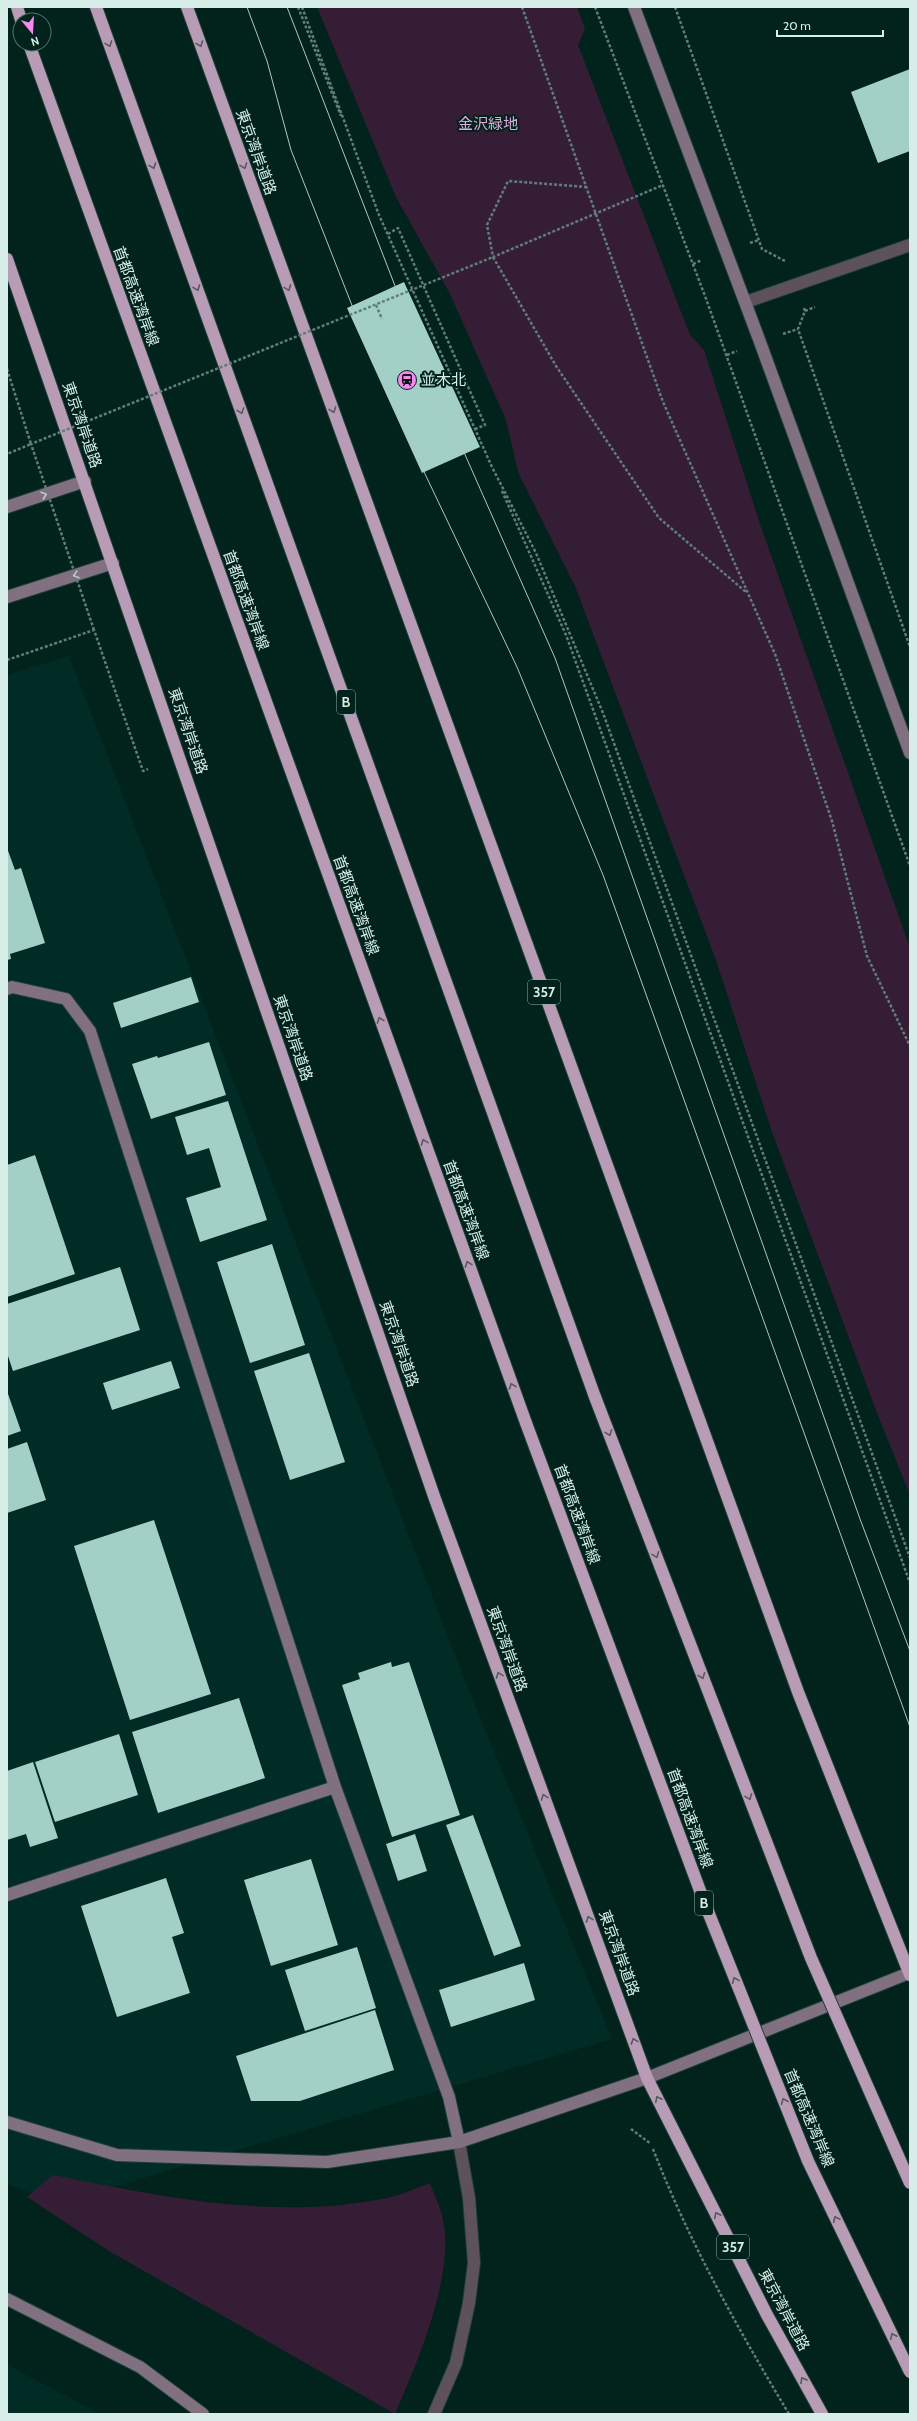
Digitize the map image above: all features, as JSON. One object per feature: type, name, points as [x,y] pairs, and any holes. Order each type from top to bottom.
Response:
[{"type":"highway","name":"B","points":[[96,7],[595,1397],[810,1958],[910,2184]]},
{"type":"highway","name":"東京湾岸道路","points":[[187,7],[798,1692],[910,1974]]},
{"type":"highway","name":"首都高速湾岸線","points":[[32,52],[526,1423],[705,1904],[808,2161],[910,2372]]},
{"type":"highway","name":"東京湾岸道路","points":[[7,259],[85,481],[435,1499],[647,2078],[767,2315],[822,2414]]},
{"type":"street","points":[[634,7],[746,302],[910,753]]},
{"type":"street","points":[[746,302],[910,245]]},
{"type":"street","points":[[7,507],[85,481]]},
{"type":"street","points":[[7,597],[113,563]]},
{"type":"street","points":[[7,989],[12,987],[66,999],[90,1031],[335,1787],[449,2097],[469,2198],[474,2263],[469,2303],[456,2363],[434,2414]]},
{"type":"street","points":[[7,1895],[335,1787]]},
{"type":"street","points":[[7,2122],[117,2155],[326,2162],[459,2142],[647,2078],[910,1974]]},
{"type":"street","points":[[7,2299],[140,2367],[203,2414]]},
{"type":"path","points":[[298,7],[379,215],[475,428],[566,636],[910,1582]]},
{"type":"path","points":[[302,7],[379,215]]},
{"type":"path","points":[[522,7],[663,402],[775,654],[832,822],[867,956],[910,1046]]},
{"type":"path","points":[[596,7],[706,296],[910,866]]},
{"type":"path","points":[[675,7],[762,249],[787,262]]},
{"type":"path","points":[[586,187],[508,181],[487,225],[493,256],[556,366],[659,518],[748,594]]},
{"type":"path","points":[[7,454],[424,286],[596,212],[663,185]]},
{"type":"path","points":[[388,234],[398,228],[485,424],[475,428]]},
{"type":"path","points":[[802,304],[805,311],[798,328],[910,647]]},
{"type":"path","points":[[376,305],[382,319]]},
{"type":"path","points":[[7,369],[31,444],[143,771],[148,769]]},
{"type":"path","points":[[492,467],[536,553],[603,712],[910,1558]]},
{"type":"path","points":[[7,660],[94,630]]},
{"type":"path","points":[[631,2129],[651,2144],[675,2206],[745,2340],[789,2414]]},
{"type":"shaded area","points":[[69,656],[464,1678],[612,2039],[59,2203],[7,2184],[7,675]]},
{"type":"shaded area","points":[[7,2365],[101,2414],[7,2414]]},
{"type":"green space","name":"金沢緑地","points":[[317,7],[577,7],[585,29],[578,45],[690,335],[704,350],[761,527],[910,948],[910,1495],[877,1413],[772,1132],[716,960],[575,586],[518,472],[506,420],[450,294],[396,197]]},
{"type":"green space","points":[[53,2175],[177,2198],[261,2207],[345,2205],[393,2197],[430,2183],[443,2220],[445,2242],[444,2266],[432,2318],[423,2345],[395,2414],[109,2251],[27,2197]]},
{"type":"building","points":[[910,69],[910,151],[878,163],[851,92]]},
{"type":"building","points":[[404,282],[480,447],[422,473],[347,308]]},
{"type":"building","points":[[7,848],[15,870],[21,868],[45,943],[10,954],[11,959],[7,960]]},
{"type":"building","points":[[191,977],[199,1002],[121,1028],[113,1003]]},
{"type":"building","points":[[209,1042],[226,1095],[151,1119],[132,1064],[157,1056],[158,1058]]},
{"type":"building","points":[[228,1101],[267,1220],[200,1242],[186,1198],[221,1187],[209,1148],[187,1155],[175,1117]]},
{"type":"building","points":[[35,1155],[75,1274],[7,1297],[7,1165]]},
{"type":"building","points":[[272,1244],[305,1345],[250,1363],[217,1262]]},
{"type":"building","points":[[120,1267],[140,1330],[13,1371],[7,1353],[7,1304]]},
{"type":"building","points":[[309,1353],[345,1462],[290,1480],[254,1371]]},
{"type":"building","points":[[171,1361],[180,1388],[112,1410],[103,1383]]},
{"type":"building","points":[[7,1391],[21,1431],[7,1436]]},
{"type":"building","points":[[27,1442],[46,1500],[7,1513],[7,1449]]},
{"type":"building","points":[[154,1520],[211,1694],[130,1720],[74,1546]]},
{"type":"building","points":[[391,1662],[392,1667],[409,1662],[460,1815],[392,1837],[342,1685],[360,1679],[358,1673]]},
{"type":"building","points":[[239,1698],[265,1778],[158,1813],[132,1732]]},
{"type":"building","points":[[119,1734],[138,1795],[55,1822],[35,1762]]},
{"type":"building","points":[[33,1762],[58,1838],[30,1847],[26,1834],[7,1840],[7,1771]]},
{"type":"building","points":[[473,1815],[521,1946],[494,1956],[446,1825]]},
{"type":"building","points":[[415,1834],[427,1871],[398,1881],[386,1844]]},
{"type":"building","points":[[311,1859],[338,1945],[271,1966],[244,1880]]},
{"type":"building","points":[[166,1878],[184,1933],[172,1937],[190,1993],[117,2017],[81,1906]]},
{"type":"building","points":[[357,1947],[376,2008],[305,2031],[285,1970]]},
{"type":"building","points":[[524,1963],[535,2000],[451,2027],[439,1990]]},
{"type":"building","points":[[375,2010],[394,2070],[300,2101],[251,2101],[236,2056]]},
{"type":"tram line","points":[[247,7],[267,61],[291,150],[386,392],[517,667],[603,875],[910,1727]]},
{"type":"tram line","points":[[287,7],[428,371],[555,658],[860,1519],[910,1651]]},
{"type":"place","name":"並木北","points":[[407,380]]}]
